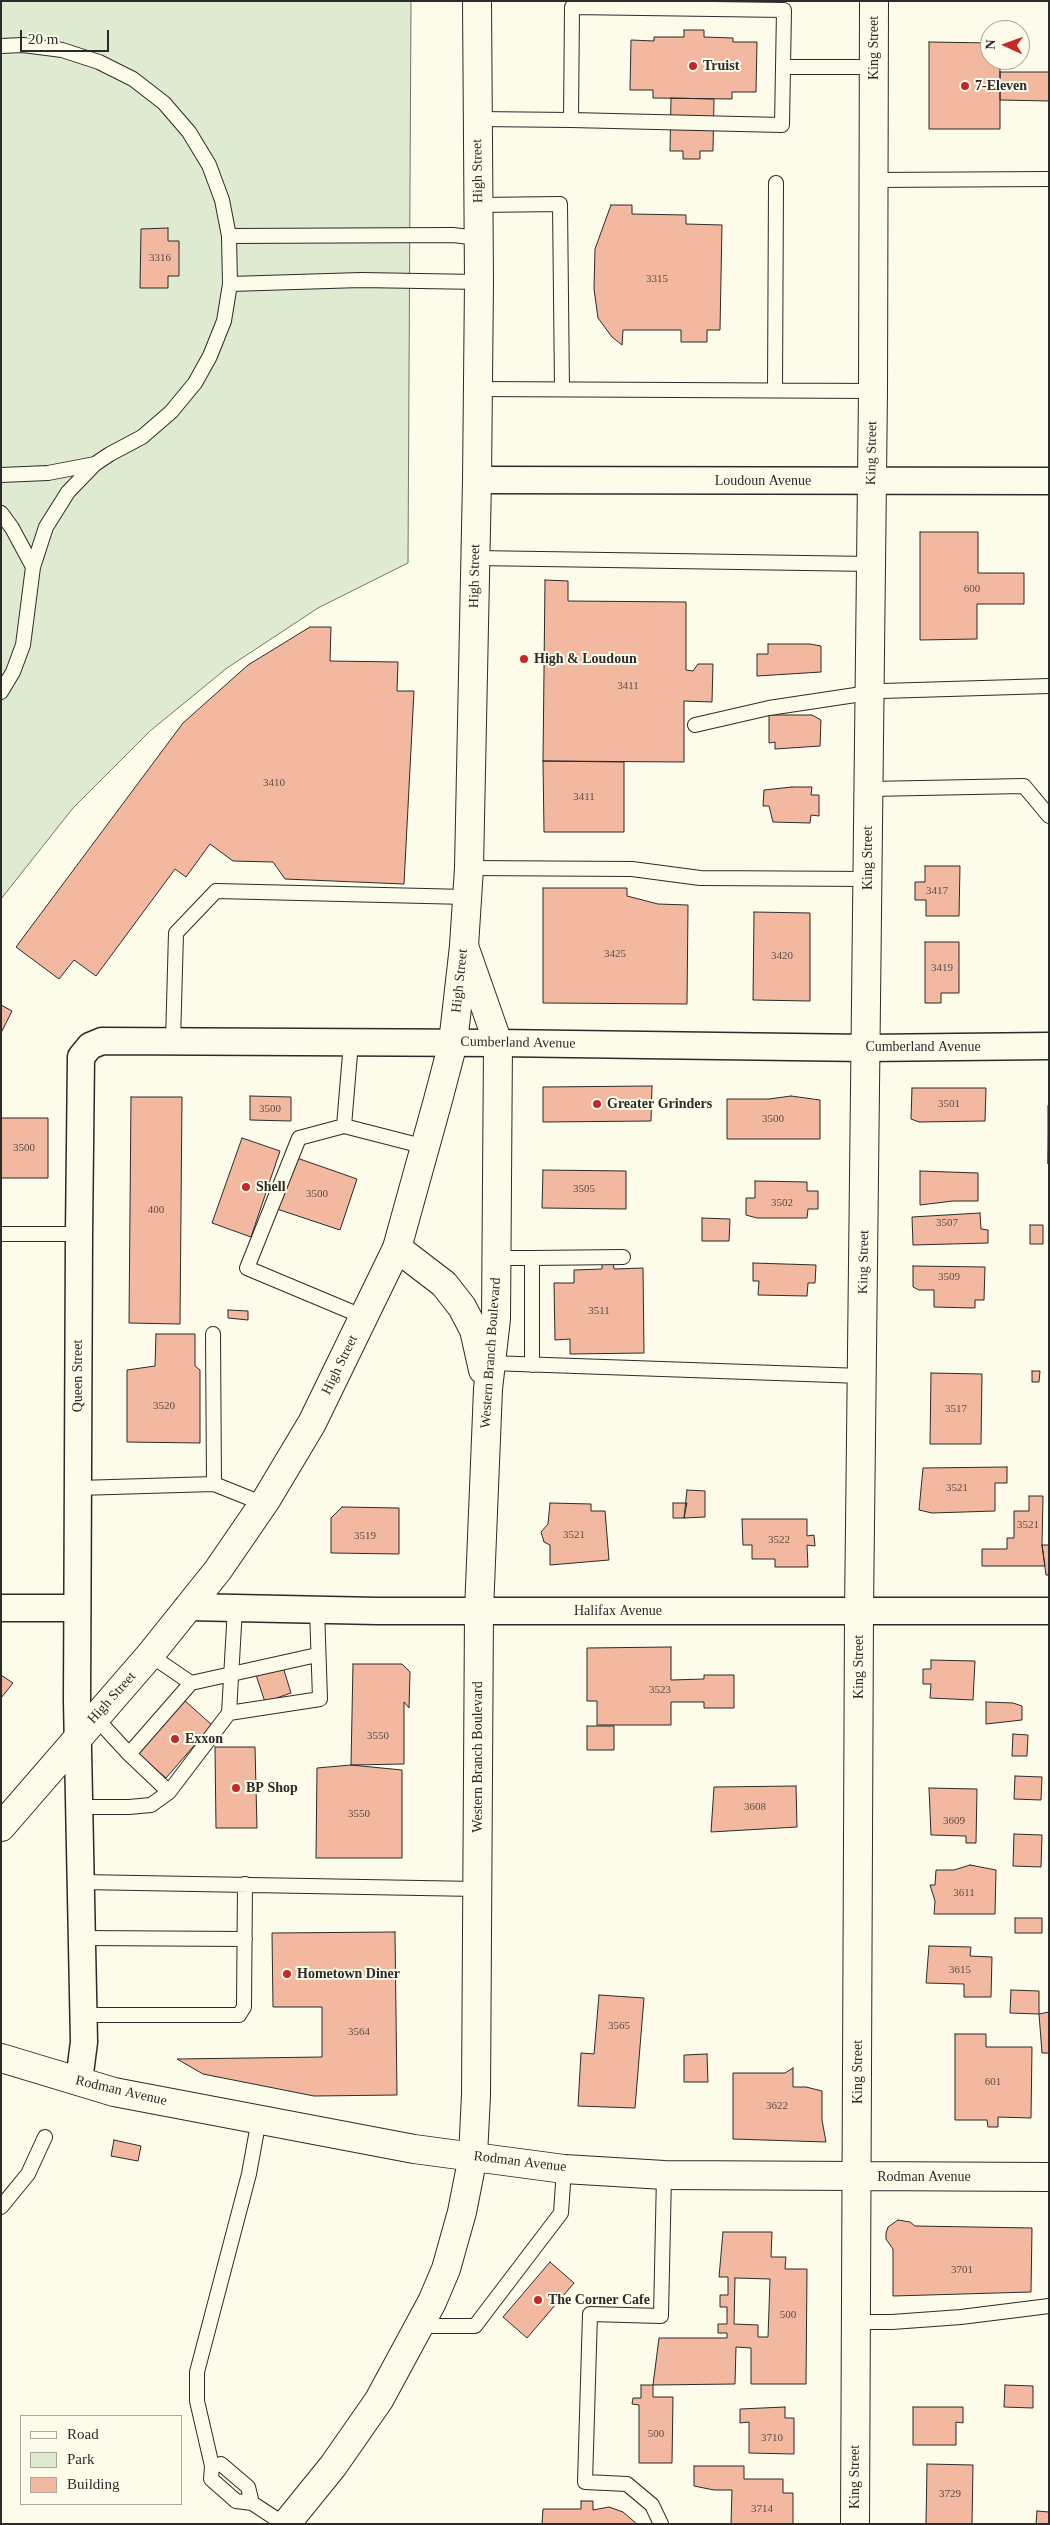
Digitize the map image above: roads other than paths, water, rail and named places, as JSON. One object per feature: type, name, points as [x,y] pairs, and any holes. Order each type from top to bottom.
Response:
[{"type":"street","name":"High Street","points":[[1,1827],[86,1727],[150,1656],[218,1570],[264,1504],[312,1423],[397,1248],[426,1147],[453,1042],[464,946],[469,868],[478,389],[478,1]]},
{"type":"street","name":"King Street","points":[[855,2524],[859,1611],[873,391],[874,1]]},
{"type":"street","name":"Loudoun Avenue","points":[[477,480],[1049,481]]},
{"type":"street","name":"Western Branch Boulevard","points":[[285,2524],[334,2466],[379,2400],[432,2302],[446,2269],[462,2212],[472,2156],[476,2095],[479,1611],[489,1376],[496,1319],[498,1042],[464,946]]},
{"type":"street","name":"Cumberland Avenue","points":[[80,1145],[81,1058],[90,1046],[102,1041],[498,1042],[866,1048],[1049,1046]]},
{"type":"street","name":"Queen Street","points":[[78,2081],[84,2042],[79,1807],[86,1727],[78,1608],[80,1145]]},
{"type":"street","points":[[397,1248],[444,1284],[462,1307],[474,1330],[489,1376]]},
{"type":"street","name":"Halifax Avenue","points":[[188,1607],[479,1611],[1049,1611]]},
{"type":"street","points":[[1,1608],[78,1608]]},
{"type":"street","name":"Rodman Avenue","points":[[1,2058],[114,2092],[414,2149],[564,2169],[664,2175],[1049,2177]]},
{"type":"lane","points":[[477,119],[782,125],[784,10],[572,7],[571,120]]},
{"type":"lane","points":[[1,46],[23,45],[62,50],[99,62],[133,79],[164,103],[189,132],[209,165],[222,200],[229,236],[230,284],[224,320],[210,356],[195,382],[171,412],[142,436],[95,464],[68,492],[46,527],[32,566],[23,644],[13,672],[1,692]]},
{"type":"lane","points":[[783,66],[874,66]]},
{"type":"lane","points":[[873,180],[1049,179]]},
{"type":"lane","points":[[775,390],[776,183]]},
{"type":"lane","points":[[478,205],[560,204],[562,389]]},
{"type":"lane","points":[[229,236],[454,235],[478,238]]},
{"type":"lane","points":[[230,284],[361,280],[479,282]]},
{"type":"lane","points":[[478,389],[873,391]]},
{"type":"lane","points":[[1,475],[48,473],[95,464]]},
{"type":"lane","points":[[1,513],[12,528],[32,566]]},
{"type":"lane","points":[[476,558],[871,564]]},
{"type":"lane","points":[[695,725],[770,708],[870,693],[1049,686]]},
{"type":"lane","points":[[869,789],[1024,786],[1049,816]]},
{"type":"lane","points":[[469,868],[632,868],[700,878],[868,879]]},
{"type":"lane","points":[[173,1041],[176,933],[216,891],[467,897]]},
{"type":"lane","points":[[344,1126],[351,1042]]},
{"type":"lane","points":[[364,1317],[246,1268],[298,1138],[344,1126],[426,1147]]},
{"type":"lane","points":[[1,1234],[79,1234]]},
{"type":"lane","points":[[497,1258],[623,1257]]},
{"type":"lane","points":[[532,1258],[532,1365]]},
{"type":"lane","points":[[213,1334],[214,1484]]},
{"type":"lane","points":[[489,1376],[532,1365],[862,1376]]},
{"type":"lane","points":[[78,1488],[214,1484],[264,1504]]},
{"type":"lane","points":[[79,1807],[151,1805],[169,1792],[229,1713],[235,1608]]},
{"type":"lane","points":[[229,1713],[320,1699],[317,1655],[317,1609]]},
{"type":"lane","points":[[129,1754],[191,1683],[317,1655]]},
{"type":"lane","points":[[150,1656],[191,1683]]},
{"type":"lane","points":[[86,1727],[129,1754],[169,1792]]},
{"type":"lane","points":[[81,1882],[478,1889]]},
{"type":"lane","points":[[83,2015],[238,2015],[244,2008],[245,1884]]},
{"type":"lane","points":[[82,1938],[245,1939]]},
{"type":"lane","points":[[259,2119],[249,2174],[197,2372],[197,2401],[212,2466],[221,2464],[248,2487],[252,2502],[285,2524]]},
{"type":"lane","points":[[1,2207],[28,2174],[45,2138]]},
{"type":"lane","points":[[419,2326],[476,2326],[561,2212],[564,2169]]},
{"type":"lane","points":[[661,2524],[652,2506],[627,2484],[585,2482],[590,2314],[661,2316],[664,2175]]},
{"type":"lane","points":[[856,2322],[912,2321],[1049,2306]]},
{"type":"place","name":"Truist","points":[[693,66]]},
{"type":"place","name":"7-Eleven","points":[[965,86]]},
{"type":"place","name":"High & Loudoun","points":[[524,659]]},
{"type":"place","name":"Greater Grinders","points":[[597,1104]]},
{"type":"place","name":"Shell","points":[[246,1187]]},
{"type":"place","name":"Exxon","points":[[175,1739]]},
{"type":"place","name":"BP Shop","points":[[236,1788]]},
{"type":"place","name":"Hometown Diner","points":[[287,1974]]},
{"type":"place","name":"The Corner Cafe","points":[[538,2300]]}]
